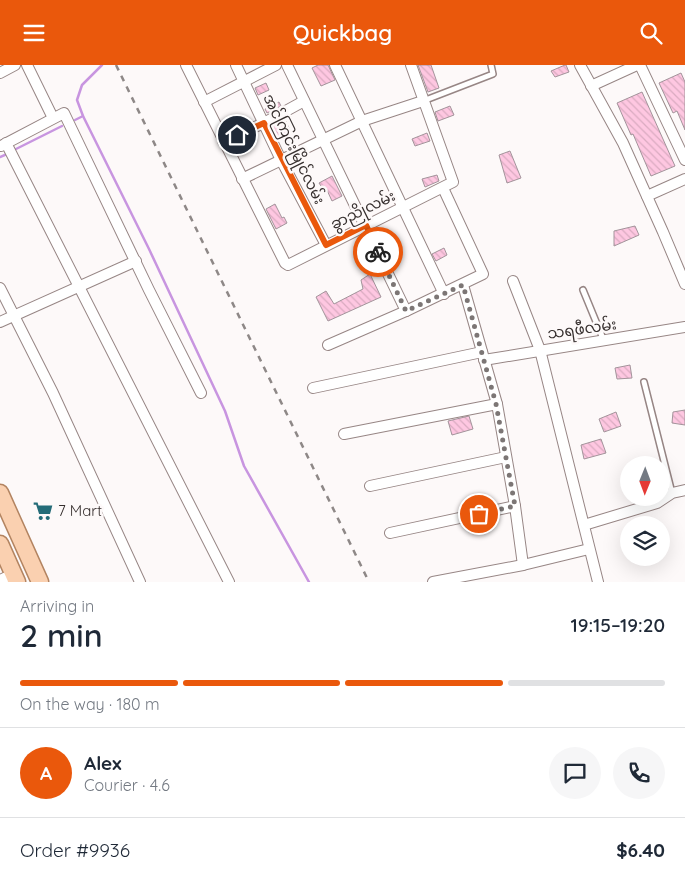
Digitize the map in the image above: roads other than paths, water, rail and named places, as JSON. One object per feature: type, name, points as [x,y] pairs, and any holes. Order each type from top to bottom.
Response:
[{"type":"main road","points":[[0,493],[40,582]]},
{"type":"main road","points":[[0,544],[10,579]]},
{"type":"street","points":[[0,73],[15,65]]},
{"type":"street","points":[[27,65],[53,118]]},
{"type":"street","points":[[186,65],[242,179],[362,121],[423,101],[411,65]]},
{"type":"street","name":"အင်ကြင်းမြိုင်လမ်း","points":[[236,65],[326,245]]},
{"type":"street","points":[[204,102],[276,65]]},
{"type":"street","points":[[287,65],[406,311]]},
{"type":"street","points":[[335,65],[444,294]]},
{"type":"street","points":[[580,65],[623,143],[685,284]]},
{"type":"street","points":[[591,86],[638,65],[685,160]]},
{"type":"street","points":[[223,141],[264,123],[304,101]]},
{"type":"street","name":"ခွာညိုလမ်း","points":[[242,179],[284,263],[292,264],[366,225],[452,184],[453,181],[423,101]]},
{"type":"street","points":[[202,393],[149,290],[64,113],[3,145],[78,286],[229,582]]},
{"type":"street","points":[[647,195],[685,179]]},
{"type":"street","points":[[328,345],[481,276],[482,271],[443,188]]},
{"type":"street","points":[[0,321],[136,261]]},
{"type":"street","points":[[513,281],[540,350],[598,582]]},
{"type":"street","points":[[463,285],[496,404],[515,506],[522,565]]},
{"type":"street","points":[[0,288],[53,393],[140,582]]},
{"type":"street","name":"သရဖီလမ်း","points":[[313,388],[483,356],[604,341],[685,327]]},
{"type":"street","points":[[344,434],[496,404]]},
{"type":"street","points":[[370,486],[506,457]]},
{"type":"street","points":[[584,525],[657,503],[672,493],[685,490]]},
{"type":"street","points":[[390,533],[515,506]]},
{"type":"street","points":[[433,582],[522,565],[590,549]]},
{"type":"lane","points":[[423,101],[493,74],[491,65]]},
{"type":"lane","points":[[583,290],[604,341]]},
{"type":"lane","points":[[644,383],[672,493]]},
{"type":"waterway","points":[[102,65],[82,85],[77,100],[83,116],[149,249],[225,411],[244,466],[309,582]]},
{"type":"waterway","points":[[75,120],[83,116]]},
{"type":"waterway","points":[[12,151],[62,126]]},
{"type":"waterway","points":[[0,157],[7,154]]},
{"type":"railway","points":[[116,65],[369,582]]},
{"type":"place","name":"7 Mart","points":[[43,511]]}]
